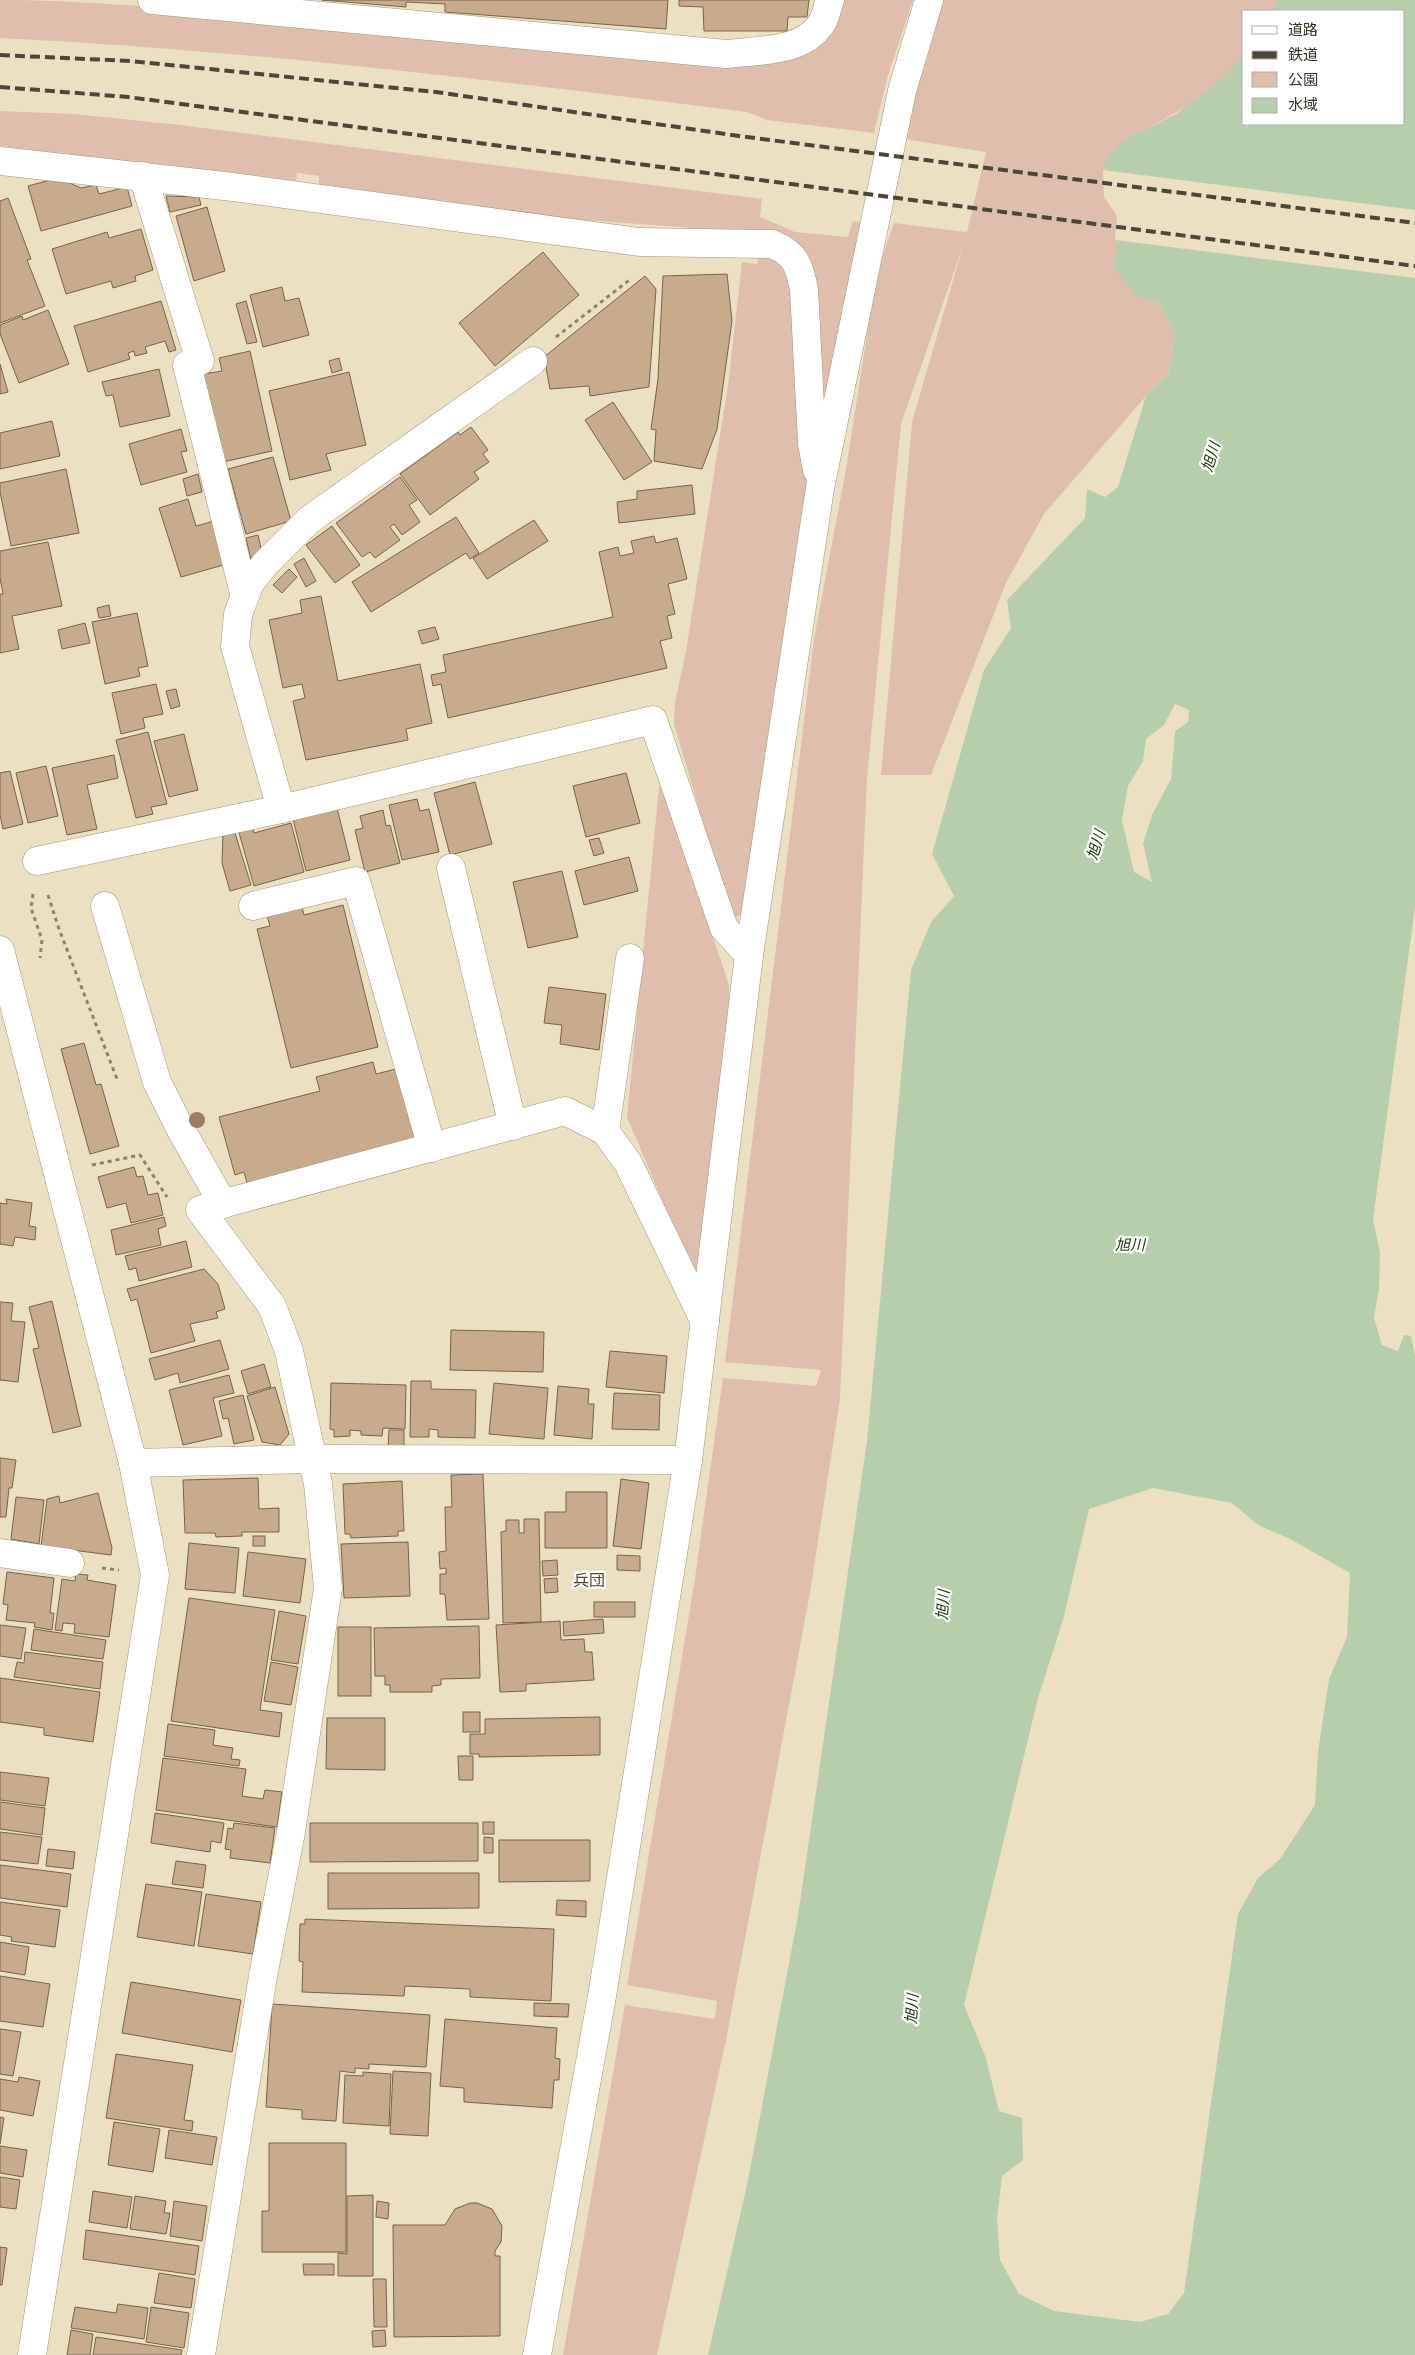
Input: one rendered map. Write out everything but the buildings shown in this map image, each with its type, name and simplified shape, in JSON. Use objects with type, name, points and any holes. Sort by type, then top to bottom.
[{"type":"street","points":[[152,0],[726,54],[787,47],[810,36],[824,19],[830,0]]},
{"type":"street","points":[[537,2355],[602,1996],[688,1460],[749,955],[820,488],[902,90],[929,0]]},
{"type":"street","points":[[0,161],[143,176],[629,241],[772,244],[784,249],[793,257],[799,268],[804,290],[812,443],[820,488]]},
{"type":"street","points":[[143,176],[200,361],[187,365],[245,597]]},
{"type":"street","points":[[281,809],[235,646],[238,614],[250,583],[265,564],[310,520],[533,361]]},
{"type":"street","points":[[38,861],[281,809],[653,720],[724,928],[749,955]]},
{"type":"street","points":[[451,868],[513,1126]]},
{"type":"street","points":[[253,906],[356,882],[432,1148]]},
{"type":"street","points":[[105,906],[158,1082],[180,1128],[212,1207],[272,1306],[289,1351],[318,1484],[328,1588],[290,1832],[263,1976],[201,2355]]},
{"type":"street","points":[[0,950],[133,1463],[154,1575],[32,2355]]},
{"type":"street","points":[[605,1131],[630,958]]},
{"type":"street","points":[[212,1207],[566,1111],[605,1131],[628,1163],[705,1322]]},
{"type":"street","points":[[133,1463],[312,1459],[688,1460]]},
{"type":"street","points":[[0,1553],[70,1564]]},
{"type":"path","points":[[533,361],[543,348],[673,243]]},
{"type":"green space","points":[[0,0],[56,1],[167,8],[390,31],[489,38],[793,54],[836,0],[913,0],[887,79],[874,133],[767,120],[747,112],[374,68],[187,50],[0,38]]},
{"type":"green space","points":[[943,0],[1277,0],[1271,10],[1242,10],[1242,55],[1222,80],[1192,103],[1127,138],[1120,216],[1136,297],[1159,303],[1175,334],[1168,375],[1146,396],[1044,514],[1006,583],[931,775],[881,775],[912,422],[963,246],[901,424],[867,778],[840,1399],[810,1593],[726,2040],[657,2355],[563,2355],[625,2005],[715,2019],[717,2001],[627,1985],[694,1585],[723,1378],[816,1386],[821,1370],[725,1362],[814,639],[846,469],[877,272],[894,223],[967,232],[986,152],[904,139],[914,92]]},
{"type":"green space","points":[[0,111],[74,114],[180,125],[762,199],[760,217],[795,232],[848,237],[853,221],[865,223],[818,441],[810,259],[794,239],[761,233],[558,218],[319,184],[319,176],[297,173],[296,182],[0,146]]},
{"type":"green space","points":[[760,251],[775,259],[784,267],[795,293],[807,499],[773,700],[744,912],[735,918],[729,911],[674,724],[675,702],[686,651],[728,385],[742,262],[757,264]]},
{"type":"green space","points":[[660,777],[729,985],[729,1024],[697,1282],[627,1117]]},
{"type":"water","name":"旭川","points":[[1277,0],[1415,0],[1415,907],[1373,1220],[1380,1252],[1379,1289],[1374,1318],[1382,1345],[1398,1351],[1404,1335],[1411,1336],[1415,1356],[1415,2355],[708,2355],[747,2185],[798,1916],[867,1441],[911,970],[931,922],[954,896],[932,854],[984,670],[1011,628],[1007,600],[1085,518],[1087,489],[1105,497],[1118,487],[1146,396],[1168,375],[1175,334],[1159,303],[1136,297],[1114,266],[1120,216],[1106,197],[1105,160],[1127,138],[1176,114],[1228,74],[1242,55],[1242,125],[1405,125],[1405,10],[1271,10]],"holes":[[[1175,704],[1189,710],[1188,722],[1175,731],[1171,779],[1152,815],[1143,844],[1152,882],[1134,872],[1122,820],[1128,786],[1143,761],[1146,739],[1164,725]],[[1153,1488],[1232,1503],[1258,1525],[1290,1539],[1350,1573],[1347,1637],[1329,1679],[1318,1752],[1315,1805],[1280,1859],[1258,1878],[1238,1914],[1184,2293],[1168,2314],[1140,2322],[1054,2311],[1019,2294],[1000,2260],[997,2219],[1002,2176],[1023,2160],[1022,2118],[999,2111],[986,2058],[964,2005],[1038,1698],[1063,1620],[1089,1509]]]},
{"type":"pier","points":[[1103,170],[1415,210],[1415,278],[1115,240],[1117,216],[1104,197]]},
{"type":"railway","points":[[0,55],[130,61],[436,92],[739,136],[1415,223]]},
{"type":"railway","points":[[0,87],[128,97],[1415,266]]},
{"type":"district","name":"兵団","points":[[589,1580]]}]
